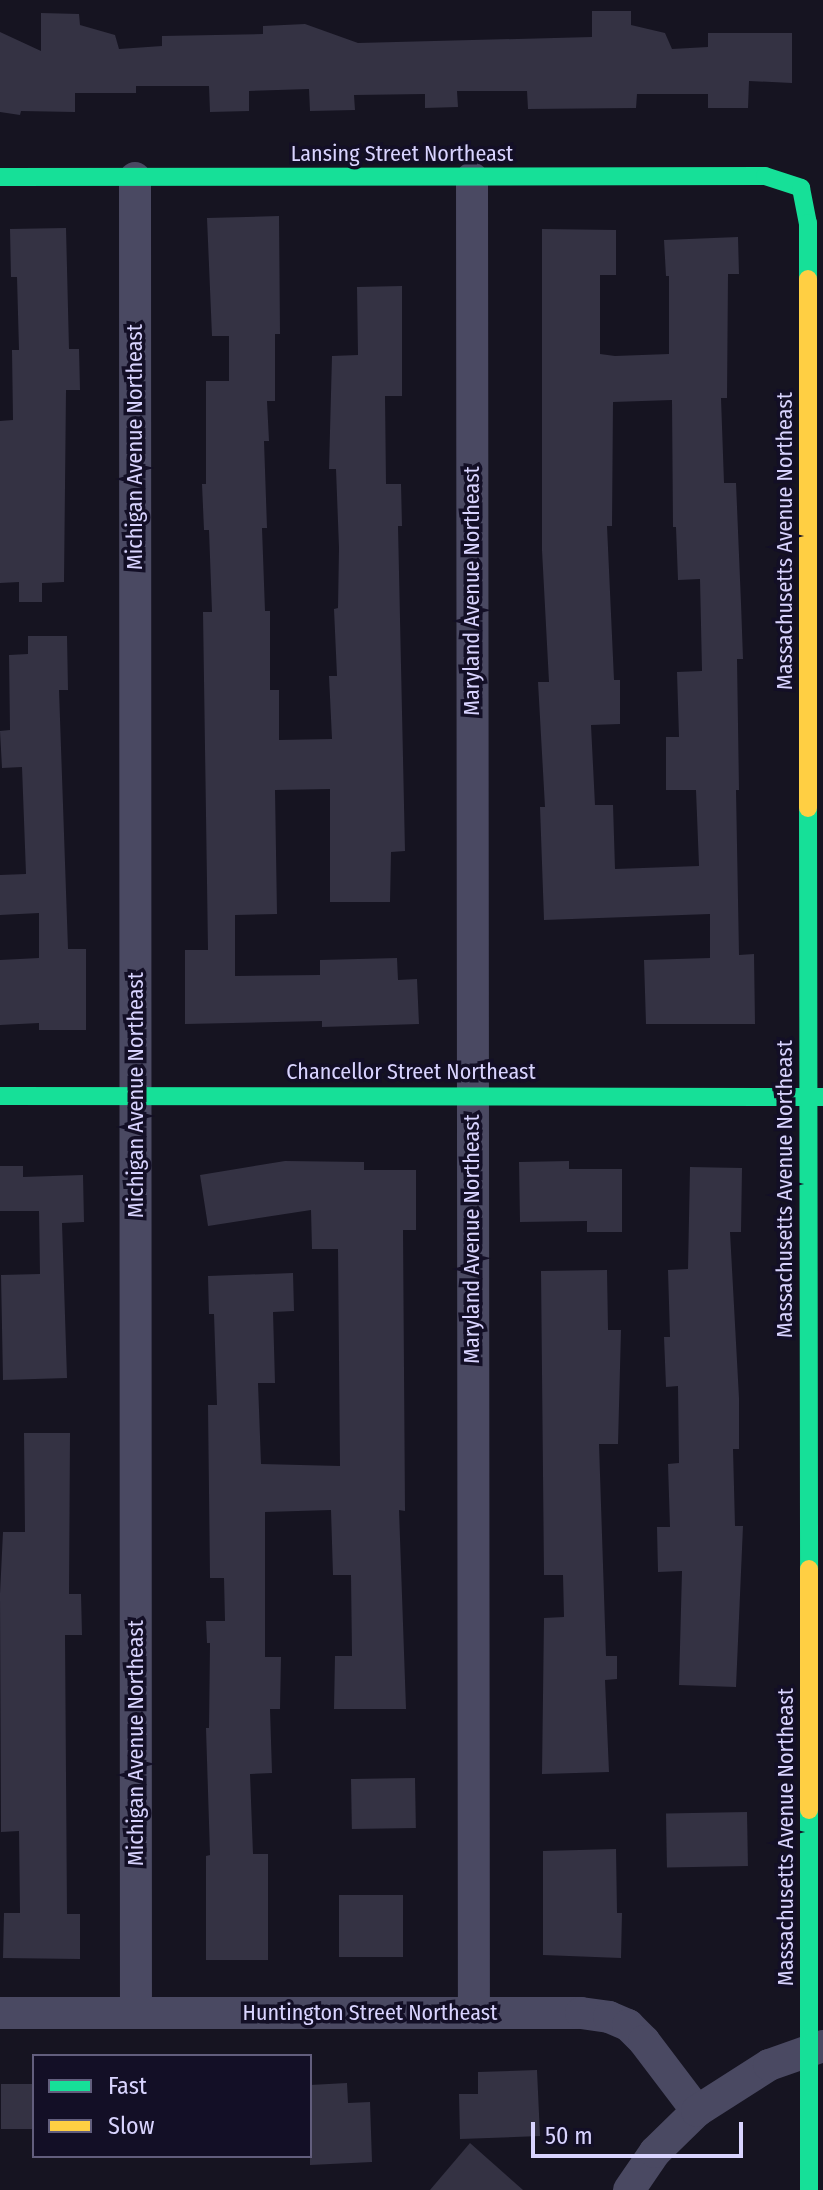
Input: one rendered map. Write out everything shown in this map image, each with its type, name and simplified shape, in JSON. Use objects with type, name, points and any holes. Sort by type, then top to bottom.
[{"type":"street","name":"Lansing Street Northeast","points":[[0,177],[765,176],[801,188]]},
{"type":"street","name":"Michigan Avenue Northeast","points":[[135,178],[136,2012]]},
{"type":"street","name":"Maryland Avenue Northeast","points":[[472,178],[474,2013]]},
{"type":"street","name":"Massachusetts Avenue Northeast","points":[[801,188],[808,223],[816,1097],[817,2047],[809,2190]]},
{"type":"street","name":"Chancellor Street Northeast","points":[[0,1096],[816,1097]]},
{"type":"street","name":"Huntington Street Northeast","points":[[0,2013],[474,2013],[609,2017],[628,2025],[644,2041],[697,2111]]},
{"type":"street","points":[[629,2190],[655,2152],[697,2111],[769,2065],[817,2047]]},
{"type":"building","points":[[592,11],[631,11],[631,25],[665,33],[672,49],[708,47],[708,33],[792,33],[792,83],[749,81],[748,108],[708,108],[708,94],[637,94],[636,108],[528,109],[527,91],[457,91],[458,107],[425,108],[425,94],[354,95],[355,110],[310,111],[309,89],[249,91],[249,111],[210,112],[209,86],[136,86],[136,93],[75,93],[75,112],[21,111],[20,115],[0,112],[0,32],[41,51],[41,13],[79,14],[80,25],[115,35],[119,49],[162,46],[162,36],[263,34],[263,26],[305,24],[358,43],[592,37]]},
{"type":"building","points":[[279,216],[280,334],[275,334],[275,401],[267,401],[269,441],[264,441],[267,528],[262,528],[265,611],[270,611],[270,690],[279,690],[279,740],[332,739],[329,676],[337,676],[334,609],[338,608],[339,548],[336,469],[329,469],[332,356],[358,355],[357,287],[402,286],[402,396],[385,396],[386,484],[401,484],[402,526],[398,526],[405,851],[391,852],[390,902],[330,902],[330,789],[275,790],[277,914],[235,915],[235,976],[320,975],[320,960],[397,958],[398,980],[417,979],[419,1024],[322,1027],[322,1021],[185,1024],[185,950],[208,950],[203,612],[212,612],[209,530],[204,530],[202,484],[206,484],[206,381],[229,381],[229,336],[212,336],[207,218]]},
{"type":"building","points":[[66,228],[69,349],[79,349],[80,390],[66,390],[64,582],[42,583],[42,602],[19,602],[19,582],[0,583],[0,421],[13,420],[12,350],[19,350],[17,277],[11,277],[10,229]]},
{"type":"building","points":[[542,229],[616,230],[616,275],[600,275],[600,354],[615,356],[669,354],[669,276],[666,276],[664,240],[738,237],[739,274],[728,274],[727,398],[721,398],[724,483],[736,483],[743,659],[737,659],[739,955],[754,954],[755,1024],[646,1024],[644,960],[710,958],[710,914],[544,920],[540,807],[545,807],[538,682],[549,682],[542,550]],"holes":[[[672,400],[673,527],[676,527],[678,580],[700,579],[702,671],[677,672],[679,737],[666,737],[666,790],[696,790],[699,866],[615,869],[613,805],[595,805],[591,725],[620,724],[620,680],[614,680],[607,526],[612,526],[613,402]]]},
{"type":"building","points":[[28,636],[67,636],[68,690],[59,690],[68,949],[86,949],[86,1030],[39,1030],[39,1023],[0,1025],[0,960],[39,958],[39,913],[0,915],[0,875],[26,874],[22,767],[2,768],[0,731],[10,730],[9,655],[28,654]]},
{"type":"building","points":[[285,1161],[364,1162],[364,1170],[416,1170],[416,1230],[403,1230],[405,1511],[399,1510],[406,1709],[334,1709],[335,1656],[352,1656],[351,1575],[333,1575],[331,1510],[265,1512],[265,1657],[281,1657],[280,1709],[270,1709],[272,1773],[250,1774],[253,1854],[268,1854],[268,1960],[206,1960],[206,1856],[210,1855],[206,1728],[209,1728],[210,1643],[207,1643],[206,1621],[225,1621],[224,1578],[210,1578],[208,1405],[217,1405],[214,1314],[209,1314],[208,1276],[293,1273],[294,1311],[273,1312],[275,1383],[258,1383],[261,1464],[340,1466],[338,1249],[312,1249],[311,1210],[208,1226],[200,1175]]},
{"type":"building","points":[[569,1161],[569,1169],[622,1169],[622,1232],[587,1232],[587,1221],[520,1222],[519,1162]]},
{"type":"building","points":[[0,1166],[23,1166],[23,1177],[83,1175],[84,1222],[62,1223],[67,1378],[3,1380],[1,1275],[40,1274],[39,1211],[0,1211]]},
{"type":"building","points":[[690,1167],[742,1168],[741,1232],[730,1232],[739,1398],[739,1449],[733,1449],[735,1526],[743,1526],[736,1687],[679,1685],[682,1571],[658,1572],[657,1527],[670,1527],[668,1464],[679,1463],[678,1386],[666,1387],[664,1337],[670,1337],[668,1270],[688,1269]]},
{"type":"building","points":[[607,1270],[608,1330],[621,1330],[618,1444],[599,1444],[606,1656],[617,1656],[617,1679],[605,1680],[609,1772],[542,1774],[544,1618],[564,1617],[563,1575],[544,1575],[541,1271]]},
{"type":"building","points":[[24,1433],[70,1433],[69,1594],[81,1594],[82,1635],[65,1635],[67,1914],[80,1914],[80,1959],[3,1958],[4,1913],[20,1913],[19,1831],[1,1832],[0,1594],[3,1532],[25,1532]]},
{"type":"building","points":[[415,1778],[416,1828],[352,1829],[351,1779]]},
{"type":"building","points":[[747,1812],[748,1866],[667,1867],[666,1813]]},
{"type":"building","points":[[616,1849],[617,1913],[622,1913],[621,1958],[543,1955],[543,1851]]},
{"type":"building","points":[[339,1895],[403,1895],[403,1957],[339,1957]]},
{"type":"building","points":[[537,2070],[540,2136],[460,2139],[459,2094],[478,2094],[478,2072]]},
{"type":"building","points":[[347,2083],[348,2103],[370,2102],[372,2162],[310,2165],[312,2085]]},
{"type":"building","points":[[1,2084],[32,2084],[32,2129],[1,2129]]},
{"type":"building","points":[[470,2143],[523,2190],[430,2190]]},
{"type":"traffic: fast","points":[[0,177],[765,176],[801,188],[808,223],[808,279]]},
{"type":"traffic: fast","points":[[808,808],[809,1569]]},
{"type":"traffic: fast","points":[[0,1096],[823,1097]]},
{"type":"traffic: fast","points":[[809,1810],[809,2190]]},
{"type":"traffic: slow","points":[[808,279],[808,808]]},
{"type":"traffic: slow","points":[[809,1569],[809,1810]]}]
